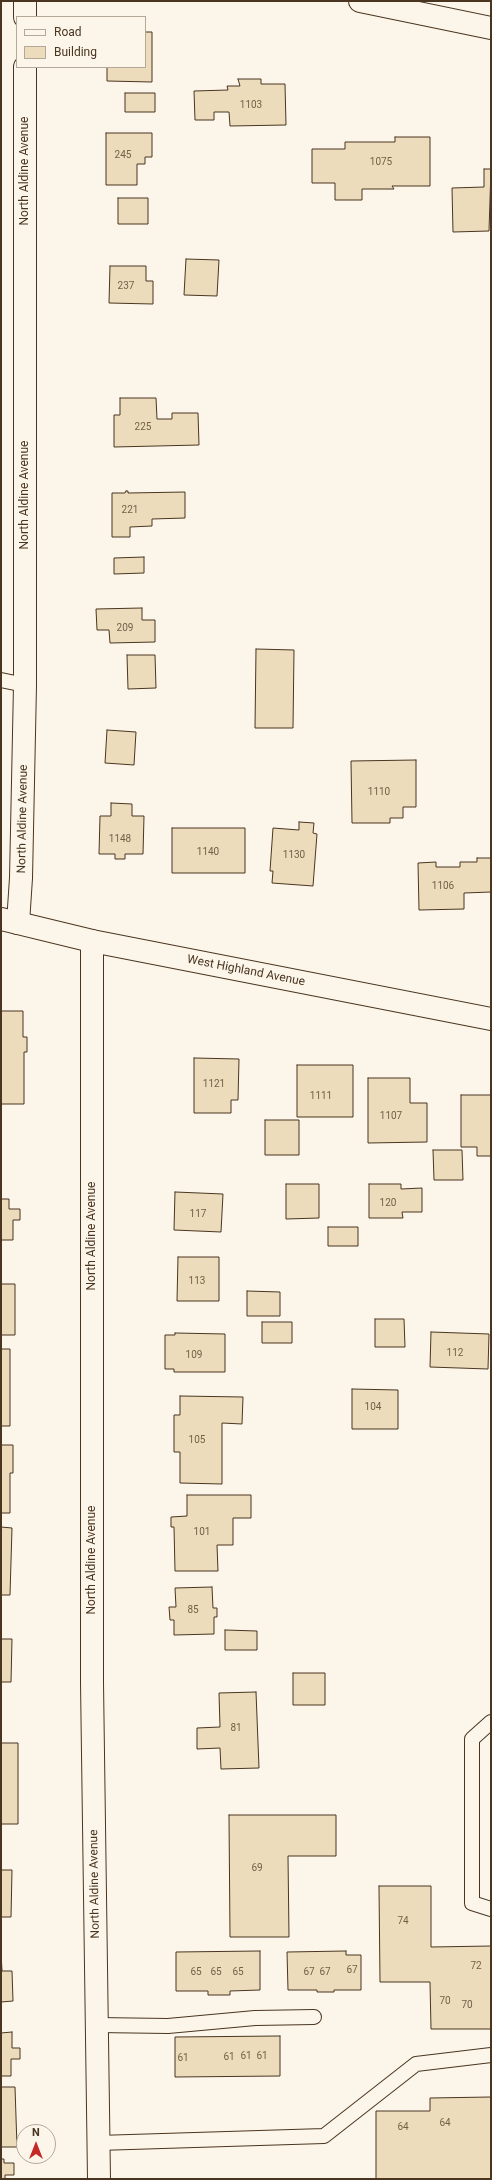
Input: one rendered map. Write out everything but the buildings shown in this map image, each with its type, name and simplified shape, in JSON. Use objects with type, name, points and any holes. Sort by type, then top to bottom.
[{"type":"street","points":[[25,1],[25,16]]},
{"type":"street","points":[[360,1],[398,5],[491,28]]},
{"type":"street","name":"North Aldine Avenue","points":[[10,921],[21,878],[25,685],[25,68]]},
{"type":"street","name":"West Highland Avenue","points":[[10,921],[92,941],[491,1020]]},
{"type":"street","name":"North Aldine Avenue","points":[[92,941],[92,1683],[99,2179]]},
{"type":"lane","points":[[1,680],[25,685]]},
{"type":"lane","points":[[491,1722],[472,1739],[472,1903],[491,1909]]},
{"type":"lane","points":[[97,2025],[168,2026],[255,2018],[314,2017]]},
{"type":"lane","points":[[98,2143],[324,2136],[416,2064],[491,2055]]}]
